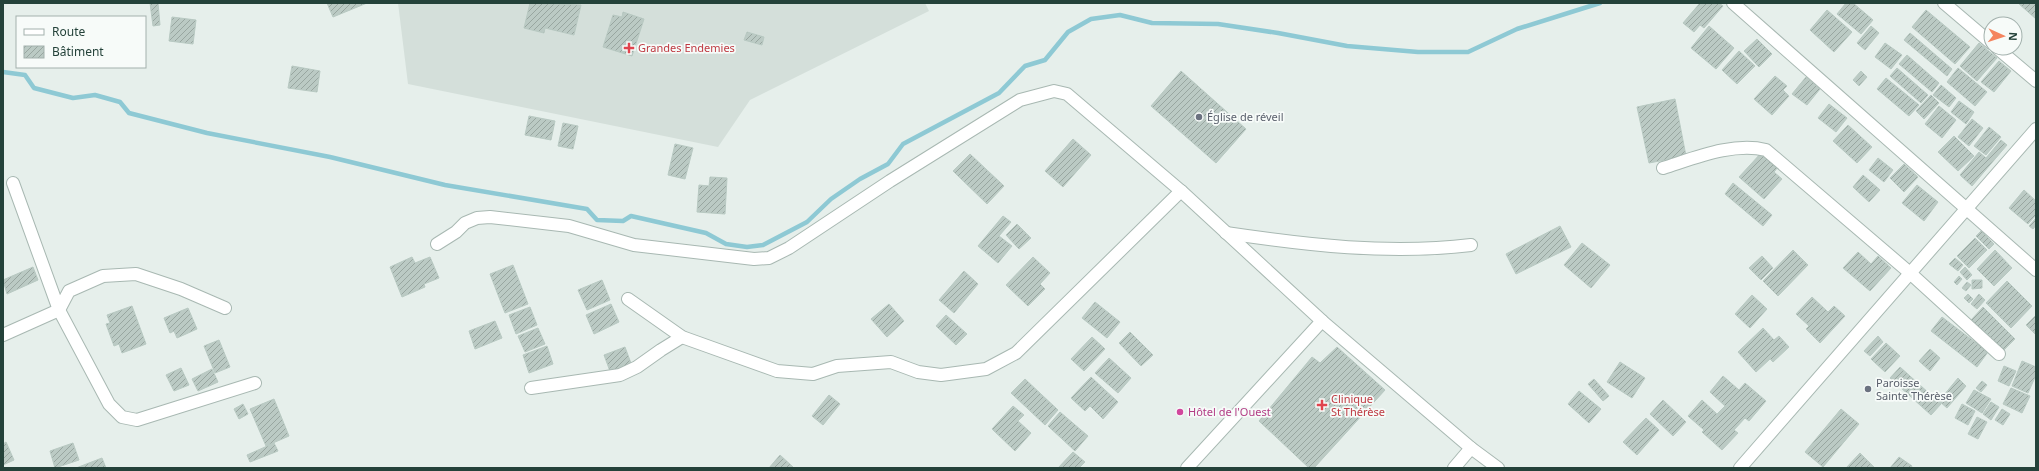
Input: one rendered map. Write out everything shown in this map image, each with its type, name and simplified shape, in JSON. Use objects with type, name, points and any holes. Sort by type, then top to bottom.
[{"type":"street","points":[[1733,3],[2036,270]]},
{"type":"street","points":[[1944,3],[1983,36]]},
{"type":"street","points":[[2006,56],[2036,81]]},
{"type":"street","points":[[437,244],[456,232],[465,223],[476,218],[490,217],[568,226],[634,245],[754,259],[768,258],[789,248],[890,181],[1013,104],[1054,90],[1067,94],[1181,191],[1322,321],[1471,448],[1498,468]]},
{"type":"street","points":[[1740,468],[2036,129]]},
{"type":"street","points":[[1663,168],[1706,154],[1752,147],[1766,150],[1910,273],[1999,354]]},
{"type":"street","points":[[13,183],[59,310],[109,404],[122,417],[137,420],[255,383]]},
{"type":"street","points":[[628,299],[682,337],[777,371],[812,374],[837,366],[873,362],[891,362],[918,372],[941,375],[986,369],[1016,354],[1181,191]]},
{"type":"street","points":[[1226,233],[1279,241],[1379,249],[1437,249],[1471,245]]},
{"type":"street","points":[[3,335],[59,310],[69,291],[102,276],[136,274],[181,289],[225,308]]},
{"type":"street","points":[[1187,468],[1322,321]]},
{"type":"street","points":[[531,388],[620,374],[637,367],[660,350],[682,337]]},
{"type":"street","points":[[1454,468],[1471,448]]},
{"type":"shaded area","name":"Grandes Endemies","points":[[398,3],[925,3],[929,11],[750,100],[718,147],[408,84]]},
{"type":"building","points":[[150,3],[158,3],[160,25],[153,26]]},
{"type":"building","points":[[327,3],[367,3],[333,17]]},
{"type":"building","points":[[530,3],[581,5],[574,35],[545,28],[544,33],[524,28]]},
{"type":"building","points":[[1700,3],[1719,3],[1723,6],[1704,28],[1700,25],[1694,32],[1683,23]]},
{"type":"building","points":[[1846,3],[1853,3],[1873,20],[1861,34],[1837,14]]},
{"type":"building","points":[[2018,3],[2036,3],[2036,19]]},
{"type":"building","points":[[1827,10],[1852,32],[1834,52],[1810,30]]},
{"type":"building","points":[[1926,10],[1970,47],[1955,64],[1912,27]]},
{"type":"building","points":[[623,12],[644,19],[632,56],[603,47],[613,15],[622,17]]},
{"type":"building","points":[[172,17],[196,20],[193,44],[169,41]]},
{"type":"building","points":[[1709,26],[1734,48],[1716,69],[1691,48]]},
{"type":"building","points":[[1871,26],[1879,33],[1865,50],[1857,43]]},
{"type":"building","points":[[747,32],[764,37],[762,45],[744,40]]},
{"type":"building","points":[[1910,33],[1952,69],[1947,76],[1904,40]]},
{"type":"building","points":[[1757,39],[1772,54],[1759,67],[1744,51]]},
{"type":"building","points":[[1885,43],[1902,55],[1891,69],[1875,57]]},
{"type":"building","points":[[1979,43],[1983,46],[1983,56],[1995,56],[1997,58],[1977,81],[1960,66]]},
{"type":"building","points":[[1739,51],[1755,66],[1737,84],[1722,70]]},
{"type":"building","points":[[1907,55],[1939,83],[1932,92],[1899,64]]},
{"type":"building","points":[[1999,61],[2011,71],[1994,92],[1981,82]]},
{"type":"building","points":[[292,66],[320,71],[317,92],[288,88]]},
{"type":"building","points":[[1897,68],[1928,95],[1921,103],[1890,76]]},
{"type":"building","points":[[1958,68],[1987,92],[1975,106],[1947,82]]},
{"type":"building","name":"Église de réveil","points":[[1181,71],[1246,129],[1216,163],[1151,106]]},
{"type":"building","points":[[1861,71],[1867,77],[1859,86],[1853,80]]},
{"type":"building","points":[[1775,76],[1787,86],[1783,90],[1789,96],[1772,115],[1754,99]]},
{"type":"building","points":[[1806,77],[1820,89],[1807,105],[1792,94]]},
{"type":"building","points":[[1886,78],[1919,105],[1909,116],[1877,89]]},
{"type":"building","points":[[1941,85],[1956,98],[1949,107],[1933,95]]},
{"type":"building","points":[[1931,95],[1939,103],[1924,119],[1916,111]]},
{"type":"building","points":[[1675,99],[1686,156],[1649,163],[1637,107]]},
{"type":"building","points":[[1959,101],[1974,112],[1966,124],[1951,112]]},
{"type":"building","points":[[1829,104],[1847,118],[1836,132],[1818,118]]},
{"type":"building","points":[[1939,106],[1956,120],[1942,138],[1925,124]]},
{"type":"building","points":[[529,116],[555,121],[551,140],[525,135]]},
{"type":"building","points":[[1972,119],[1983,128],[1969,146],[1958,137]]},
{"type":"building","points":[[563,123],[578,126],[573,149],[558,146]]},
{"type":"building","points":[[1848,125],[1872,147],[1857,163],[1833,141]]},
{"type":"building","points":[[1989,127],[2001,137],[1986,155],[1974,146]]},
{"type":"building","points":[[1954,136],[1974,156],[1958,171],[1938,152]]},
{"type":"building","points":[[1073,139],[1091,155],[1063,187],[1045,171]]},
{"type":"building","points":[[2001,140],[2007,145],[1972,186],[1960,175],[1979,152],[1986,158]]},
{"type":"building","points":[[675,144],[693,148],[685,179],[668,175]]},
{"type":"building","points":[[1762,152],[1778,167],[1774,172],[1782,179],[1764,199],[1739,177]]},
{"type":"building","points":[[970,154],[1004,186],[987,204],[953,171]]},
{"type":"building","points":[[1878,158],[1893,170],[1884,182],[1869,170]]},
{"type":"building","points":[[1904,164],[1918,177],[1904,192],[1890,178]]},
{"type":"building","points":[[1863,175],[1880,190],[1869,202],[1853,187]]},
{"type":"building","points":[[710,177],[727,178],[725,214],[697,212],[699,185],[709,186]]},
{"type":"building","points":[[1733,183],[1772,215],[1763,226],[1725,194]]},
{"type":"building","points":[[1917,185],[1938,202],[1924,221],[1902,203]]},
{"type":"building","points":[[2024,190],[2036,201],[2036,215],[2028,224],[2009,208]]},
{"type":"building","points":[[1003,216],[1011,222],[999,236],[1012,246],[998,263],[978,246]]},
{"type":"building","points":[[2036,218],[2036,225],[2033,229],[2029,226]]},
{"type":"building","points":[[1017,224],[1031,238],[1019,249],[1006,235]]},
{"type":"building","points":[[1560,226],[1571,247],[1516,274],[1506,254]]},
{"type":"building","points":[[1981,231],[1994,244],[1989,249],[1976,236]]},
{"type":"building","points":[[1975,238],[1987,250],[1969,268],[1957,256]]},
{"type":"building","points":[[1582,243],[1610,265],[1591,288],[1564,265]]},
{"type":"building","points":[[1793,250],[1808,265],[1778,296],[1763,281]]},
{"type":"building","points":[[1995,250],[2012,268],[1994,286],[1977,269]]},
{"type":"building","points":[[1858,252],[1871,264],[1878,256],[1891,268],[1870,291],[1843,268]]},
{"type":"building","points":[[1762,256],[1773,268],[1761,280],[1749,268]]},
{"type":"building","points":[[412,257],[415,263],[430,257],[439,278],[424,284],[425,287],[402,297],[390,267]]},
{"type":"building","points":[[1033,257],[1050,273],[1040,284],[1045,289],[1028,306],[1006,285]]},
{"type":"building","points":[[1955,258],[1963,265],[1958,271],[1949,264]]},
{"type":"building","points":[[513,265],[528,304],[505,313],[490,274]]},
{"type":"building","points":[[33,267],[38,280],[7,294],[3,280]]},
{"type":"building","points":[[1965,267],[1972,275],[1967,280],[1960,272]]},
{"type":"building","points":[[964,271],[978,284],[954,313],[939,300]]},
{"type":"building","points":[[1959,276],[1962,279],[1957,285],[1954,282]]},
{"type":"building","points":[[602,280],[610,300],[587,310],[578,290]]},
{"type":"building","points":[[1972,280],[1982,280],[1982,288],[1972,289]]},
{"type":"building","points":[[2007,281],[2032,306],[2011,328],[1986,303]]},
{"type":"building","points":[[1967,282],[1971,285],[1966,291],[1962,288]]},
{"type":"building","points":[[1968,294],[1973,299],[1969,303],[1964,298]]},
{"type":"building","points":[[1979,294],[1985,300],[1977,309],[1971,304]]},
{"type":"building","points":[[1752,295],[1767,309],[1750,328],[1735,314]]},
{"type":"building","points":[[1812,297],[1828,312],[1834,306],[1845,316],[1820,343],[1806,329],[1809,326],[1796,314]]},
{"type":"building","points":[[1095,302],[1120,322],[1107,338],[1082,318]]},
{"type":"building","points":[[611,304],[619,322],[594,334],[586,315]]},
{"type":"building","points":[[889,304],[904,321],[887,337],[871,319]]},
{"type":"building","points":[[132,306],[146,344],[122,353],[119,344],[114,346],[106,324],[110,323],[107,315]]},
{"type":"building","points":[[530,307],[537,325],[516,334],[509,315]]},
{"type":"building","points":[[1983,307],[2015,339],[2002,352],[1971,320]]},
{"type":"building","points":[[188,308],[197,329],[177,338],[174,331],[170,333],[164,318]]},
{"type":"building","points":[[946,315],[967,334],[956,345],[936,326]]},
{"type":"building","points":[[2036,315],[2036,335],[2026,325]]},
{"type":"building","points":[[1942,317],[1988,352],[1977,367],[1931,331]]},
{"type":"building","points":[[495,321],[502,338],[475,349],[469,331]]},
{"type":"building","points":[[538,328],[545,344],[525,352],[518,336]]},
{"type":"building","points":[[1763,328],[1774,340],[1779,336],[1789,347],[1773,362],[1770,359],[1756,372],[1738,352]]},
{"type":"building","points":[[1130,332],[1153,355],[1141,366],[1119,343]]},
{"type":"building","points":[[1878,336],[1883,342],[1870,356],[1864,351]]},
{"type":"building","points":[[1092,337],[1105,349],[1084,371],[1071,359]]},
{"type":"building","points":[[219,340],[230,367],[215,373],[204,346]]},
{"type":"building","points":[[1886,343],[1900,356],[1885,372],[1871,359]]},
{"type":"building","points":[[547,346],[553,364],[529,373],[523,355]]},
{"type":"building","points":[[625,347],[632,366],[611,374],[604,355]]},
{"type":"building","name":"Clinique St Thérèse","points":[[1337,347],[1385,390],[1314,468],[1309,468],[1259,421],[1312,357],[1320,363]]},
{"type":"building","points":[[1930,349],[1940,358],[1930,371],[1919,361]]},
{"type":"building","points":[[1109,358],[1131,378],[1118,393],[1095,373]]},
{"type":"building","points":[[2022,361],[2036,367],[2036,375],[2028,393],[2012,386]]},
{"type":"building","points":[[1620,362],[1645,378],[1632,398],[1607,382]]},
{"type":"building","points":[[2004,366],[2016,371],[2009,386],[1998,381]]},
{"type":"building","points":[[1900,367],[1941,404],[1931,415],[1890,378]]},
{"type":"building","points":[[181,368],[189,385],[174,391],[166,375]]},
{"type":"building","points":[[212,369],[218,382],[198,391],[192,379]]},
{"type":"building","points":[[1723,376],[1739,390],[1745,383],[1766,401],[1749,421],[1745,418],[1734,430],[1738,433],[1722,450],[1702,432],[1704,430],[1688,416],[1702,400],[1717,414],[1725,406],[1710,392]]},
{"type":"building","points":[[1091,377],[1118,402],[1103,419],[1090,406],[1085,411],[1071,398]]},
{"type":"building","points":[[1958,378],[1966,386],[1947,408],[1939,401]]},
{"type":"building","points":[[1025,379],[1058,410],[1045,425],[1011,393]]},
{"type":"building","points":[[1594,379],[1609,396],[1603,401],[1588,384]]},
{"type":"building","points":[[1982,381],[1987,385],[1981,392],[1976,388]]},
{"type":"building","points":[[2011,388],[2030,396],[2022,413],[2003,404]]},
{"type":"building","points":[[1974,390],[1991,399],[1982,413],[1966,403]]},
{"type":"building","points":[[1579,391],[1601,409],[1589,423],[1568,404]]},
{"type":"building","points":[[829,395],[840,404],[823,425],[812,416]]},
{"type":"building","points":[[274,399],[289,436],[266,446],[250,409]]},
{"type":"building","points":[[1663,400],[1686,422],[1673,436],[1650,414]]},
{"type":"building","points":[[1991,402],[1999,407],[1991,420],[1983,414]]},
{"type":"building","points":[[243,404],[248,414],[239,419],[234,409]]},
{"type":"building","points":[[1962,404],[1975,411],[1968,425],[1955,418]]},
{"type":"building","points":[[1013,406],[1024,415],[1018,421],[1031,433],[1015,451],[992,429]]},
{"type":"building","points":[[1841,409],[1859,424],[1823,467],[1805,452]]},
{"type":"building","points":[[2002,409],[2010,414],[2003,425],[1995,420]]},
{"type":"building","points":[[1060,412],[1088,436],[1075,451],[1048,426]]},
{"type":"building","points":[[1977,417],[1987,422],[1978,439],[1968,434]]},
{"type":"building","points":[[1646,418],[1659,430],[1637,455],[1623,442]]},
{"type":"building","points":[[6,442],[14,460],[3,465],[3,444]]},
{"type":"building","points":[[73,443],[79,460],[55,468],[50,451]]},
{"type":"building","points":[[274,443],[278,451],[250,462],[247,455]]},
{"type":"building","points":[[1073,452],[1085,462],[1079,468],[1058,468]]},
{"type":"building","points":[[1860,453],[1875,468],[1846,468]]},
{"type":"building","points":[[780,455],[793,467],[792,468],[769,468]]},
{"type":"building","points":[[1899,457],[1912,466],[1911,468],[1890,468]]},
{"type":"building","points":[[102,458],[106,468],[76,468]]},
{"type":"waterway","points":[[3,72],[25,75],[34,88],[73,98],[95,95],[120,102],[129,113],[207,133],[330,157],[445,185],[587,209],[597,220],[623,221],[631,216],[706,233],[726,244],[747,247],[763,245],[807,222],[831,199],[860,179],[888,164],[903,144],[999,93],[1025,66],[1045,60],[1068,32],[1091,19],[1120,15],[1152,23],[1218,24],[1278,33],[1347,46],[1418,52],[1468,52],[1517,29],[1600,3]]},
{"type":"place","name":"Grandes Endemies","points":[[629,48]]},
{"type":"place","name":"Église de réveil","points":[[1199,117]]},
{"type":"place","name":"Paroisse Sainte Thérèse","points":[[1868,389]]},
{"type":"place","name":"Clinique St Thérèse","points":[[1322,405]]},
{"type":"place","name":"Hôtel de l'Ouest","points":[[1180,412]]}]
